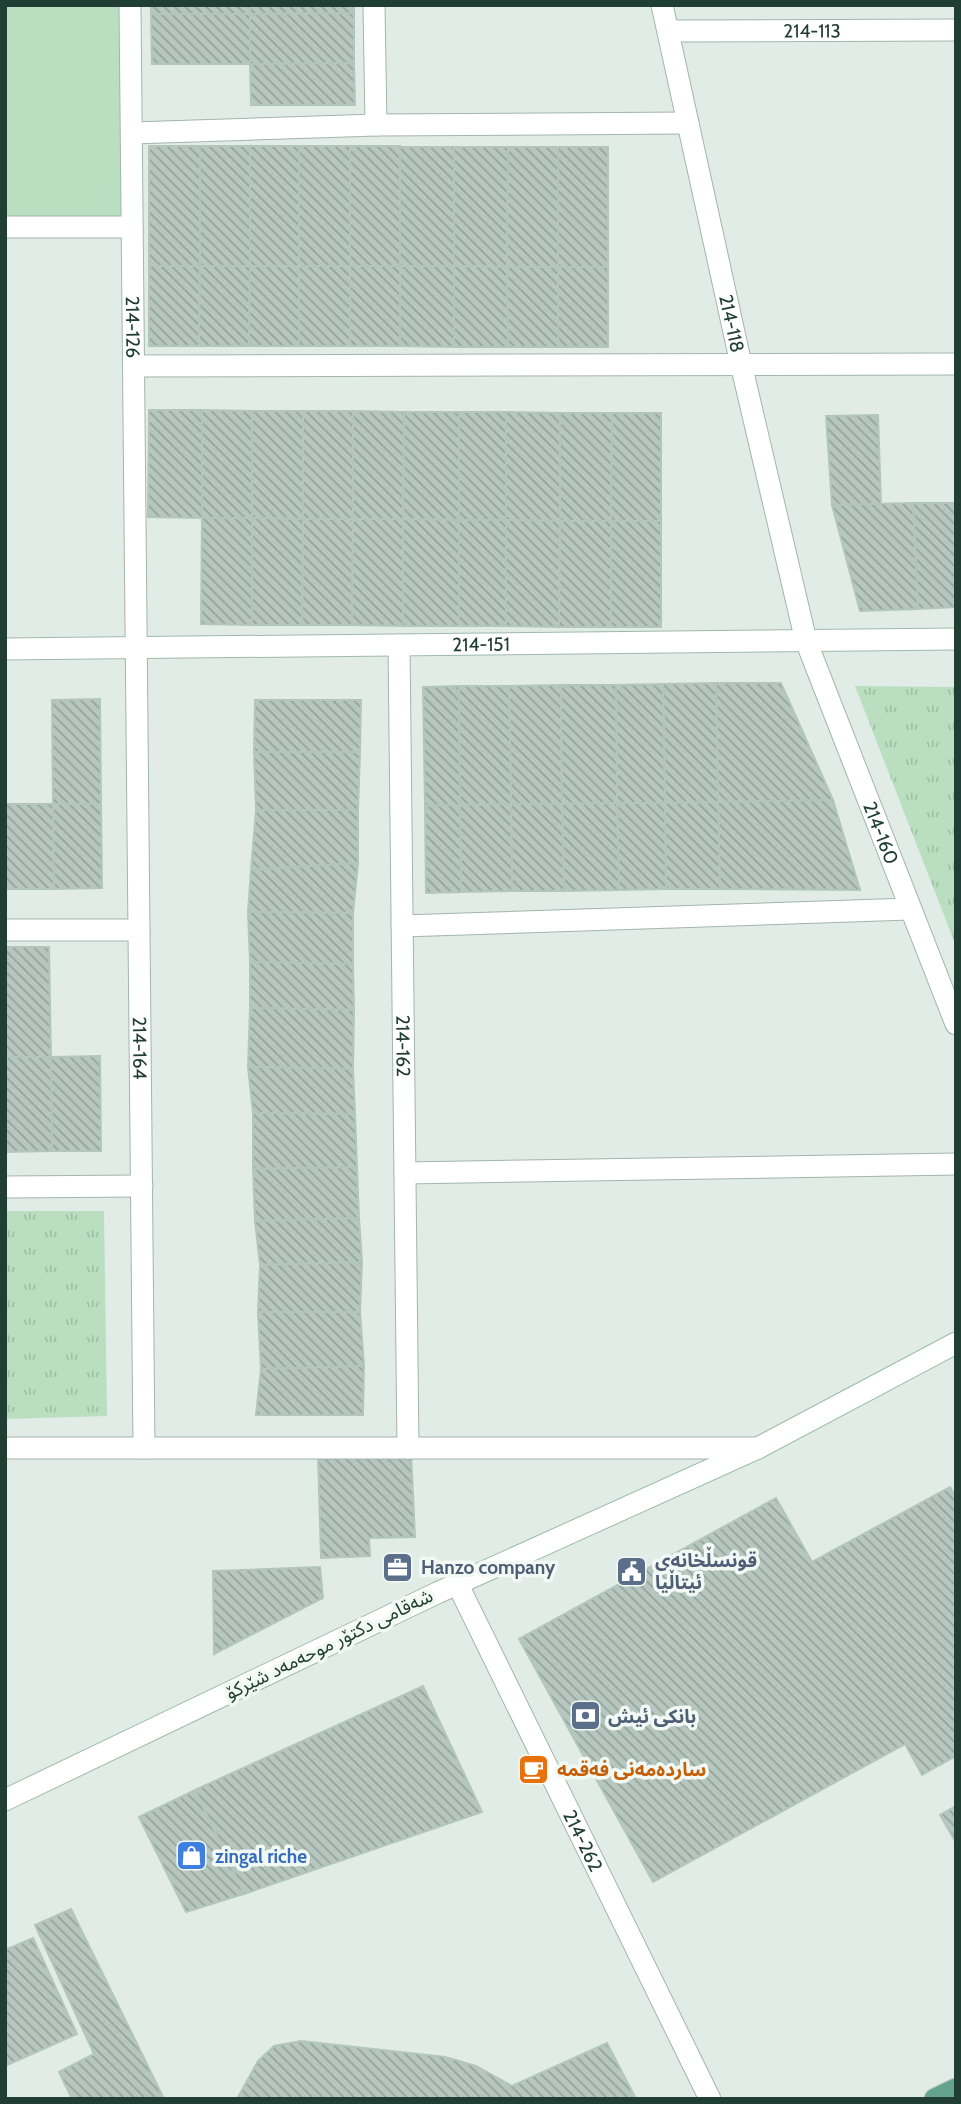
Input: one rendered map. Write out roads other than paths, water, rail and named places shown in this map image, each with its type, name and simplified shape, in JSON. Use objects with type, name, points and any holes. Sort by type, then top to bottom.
[{"type":"main road","points":[[935,2099],[956,2089]]},
{"type":"street","name":"214-126","points":[[130,5],[137,648]]},
{"type":"street","points":[[374,5],[376,125]]},
{"type":"street","name":"214-118","points":[[662,5],[741,364],[806,640]]},
{"type":"street","name":"214-113","points":[[668,31],[956,30]]},
{"type":"street","points":[[132,133],[376,125],[688,123]]},
{"type":"street","points":[[5,227],[132,226]]},
{"type":"street","points":[[134,366],[956,364]]},
{"type":"street","name":"214-151","points":[[5,649],[956,639]]},
{"type":"street","name":"214-160","points":[[806,640],[956,1024]]},
{"type":"street","name":"214-162","points":[[399,645],[408,1448]]},
{"type":"street","name":"214-164","points":[[137,648],[144,1448]]},
{"type":"street","points":[[402,926],[910,909]]},
{"type":"street","points":[[5,930],[139,930]]},
{"type":"street","points":[[405,1173],[956,1164]]},
{"type":"street","points":[[5,1187],[142,1186]]},
{"type":"street","name":"شەقامی دکتۆر موحەمەد شێرکۆ","points":[[5,1800],[457,1583],[758,1448],[956,1343]]},
{"type":"street","points":[[5,1448],[758,1448]]},
{"type":"street","name":"214-262","points":[[457,1583],[710,2099]]},
{"type":"place","name":"Hanzo company","points":[[398,1567]]},
{"type":"place","name":"قونسڵخانەی ئیتاڵیا","points":[[632,1571]]},
{"type":"place","name":"بانکی ئیش","points":[[585,1716]]},
{"type":"place","name":"ساردەمەنی فەقمە","points":[[534,1769]]},
{"type":"place","name":"zingal riche","points":[[192,1856]]}]
